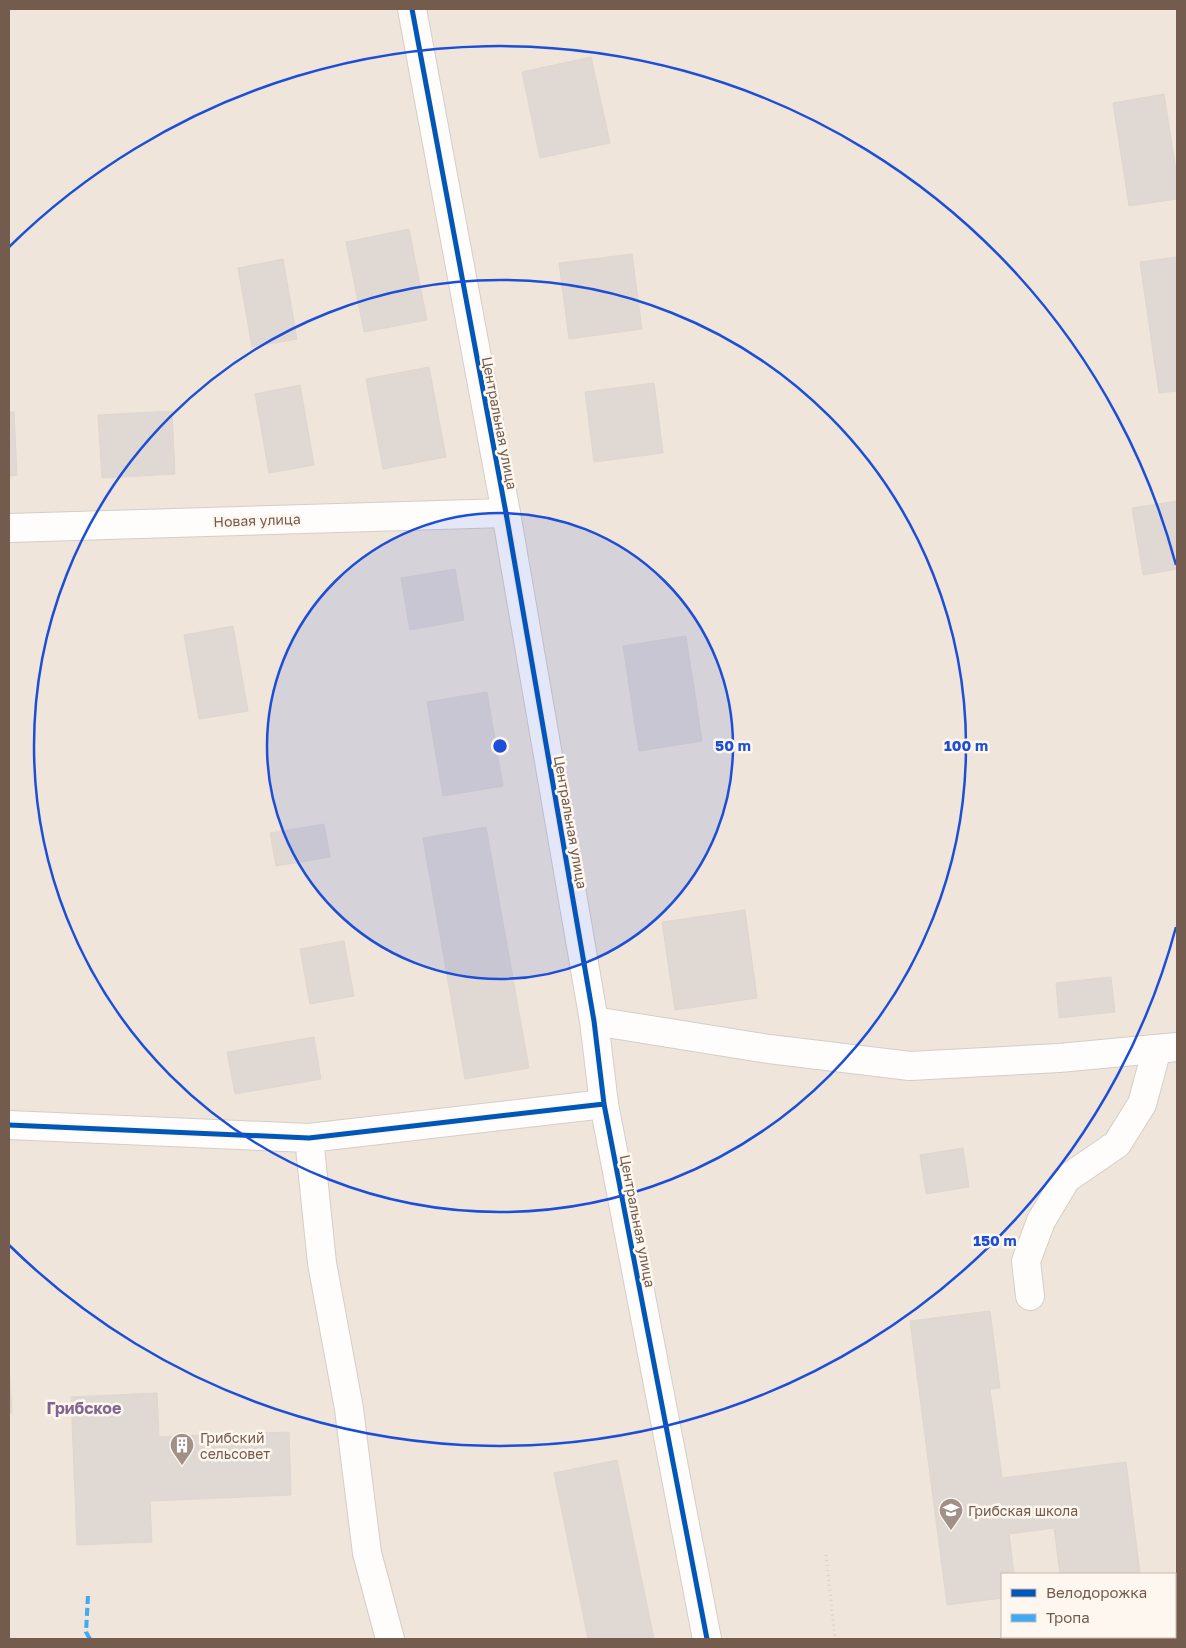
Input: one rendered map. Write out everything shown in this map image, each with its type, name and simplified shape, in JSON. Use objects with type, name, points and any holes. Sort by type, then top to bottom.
[{"type":"street","name":"Центральная улица","points":[[412,9],[506,513],[594,1021],[604,1104],[707,1639]]},
{"type":"street","name":"Новая улица","points":[[9,528],[506,513]]},
{"type":"street","points":[[594,1021],[769,1049],[910,1066],[1059,1058],[1167,1048],[1142,1104],[1116,1144],[1066,1179],[1041,1221],[1026,1262],[1030,1296]]},
{"type":"street","points":[[9,1125],[310,1138],[604,1104]]},
{"type":"street","points":[[310,1138],[322,1262],[349,1409],[367,1553],[390,1639]]},
{"type":"path","points":[[826,1556],[835,1639]]},
{"type":"shaded area","points":[[9,9],[1177,9],[1177,1639],[9,1639]]},
{"type":"building","points":[[591,57],[610,143],[540,158],[522,72]]},
{"type":"building","points":[[1164,94],[1177,177],[1177,199],[1129,206],[1113,103]]},
{"type":"building","points":[[409,229],[427,320],[364,332],[346,242]]},
{"type":"building","points":[[632,254],[642,329],[569,339],[559,263]]},
{"type":"building","points":[[1177,257],[1177,391],[1159,393],[1140,262]]},
{"type":"building","points":[[283,259],[297,339],[252,347],[238,268]]},
{"type":"building","points":[[429,367],[446,457],[383,469],[366,379]]},
{"type":"building","points":[[654,383],[663,453],[594,462],[585,392]]},
{"type":"building","points":[[300,385],[314,465],[269,473],[255,394]]},
{"type":"building","points":[[172,411],[175,474],[102,478],[98,415]]},
{"type":"building","points":[[9,412],[14,412],[17,475],[9,476]]},
{"type":"building","points":[[1177,501],[1177,569],[1143,575],[1132,508]]},
{"type":"building","points":[[455,569],[464,620],[410,630],[401,578]]},
{"type":"building","points":[[233,626],[248,711],[199,719],[184,635]]},
{"type":"building","points":[[686,636],[702,741],[639,751],[623,646]]},
{"type":"building","points":[[487,692],[503,786],[443,796],[427,702]]},
{"type":"building","points":[[324,824],[330,857],[276,866],[270,833]]},
{"type":"building","points":[[486,827],[529,1068],[465,1079],[423,838]]},
{"type":"building","points":[[745,910],[757,998],[675,1010],[662,922]]},
{"type":"building","points":[[344,941],[354,996],[310,1004],[300,949]]},
{"type":"building","points":[[1111,977],[1115,1012],[1059,1018],[1056,983]]},
{"type":"building","points":[[314,1037],[321,1079],[235,1094],[227,1052]]},
{"type":"building","points":[[963,1148],[969,1187],[926,1194],[920,1155]]},
{"type":"building","points":[[990,1311],[1000,1388],[990,1389],[1002,1478],[1126,1462],[1140,1573],[1060,1573],[1054,1528],[1009,1534],[1014,1573],[1001,1573],[1001,1598],[947,1605],[910,1321]]},
{"type":"building","points":[[9,1369],[12,1413],[9,1413]]},
{"type":"building","name":"Грибский сельсовет","points":[[157,1393],[159,1437],[289,1432],[291,1495],[150,1501],[152,1542],[77,1545],[71,1397]]},
{"type":"building","points":[[617,1460],[654,1639],[588,1639],[554,1473]]},
{"type":"marked path","points":[[88,1596],[86,1632],[90,1639]]},
{"type":"cycle path","points":[[412,9],[506,513],[594,1021],[604,1104],[707,1639]]},
{"type":"cycle path","points":[[9,1125],[309,1138],[604,1104]]},
{"type":"place","name":"Грибский сельсовет","points":[[182,1466]]},
{"type":"place","name":"Грибская школа","points":[[951,1531]]},
{"type":"district","name":"Грибское","points":[[84,1408]]}]
